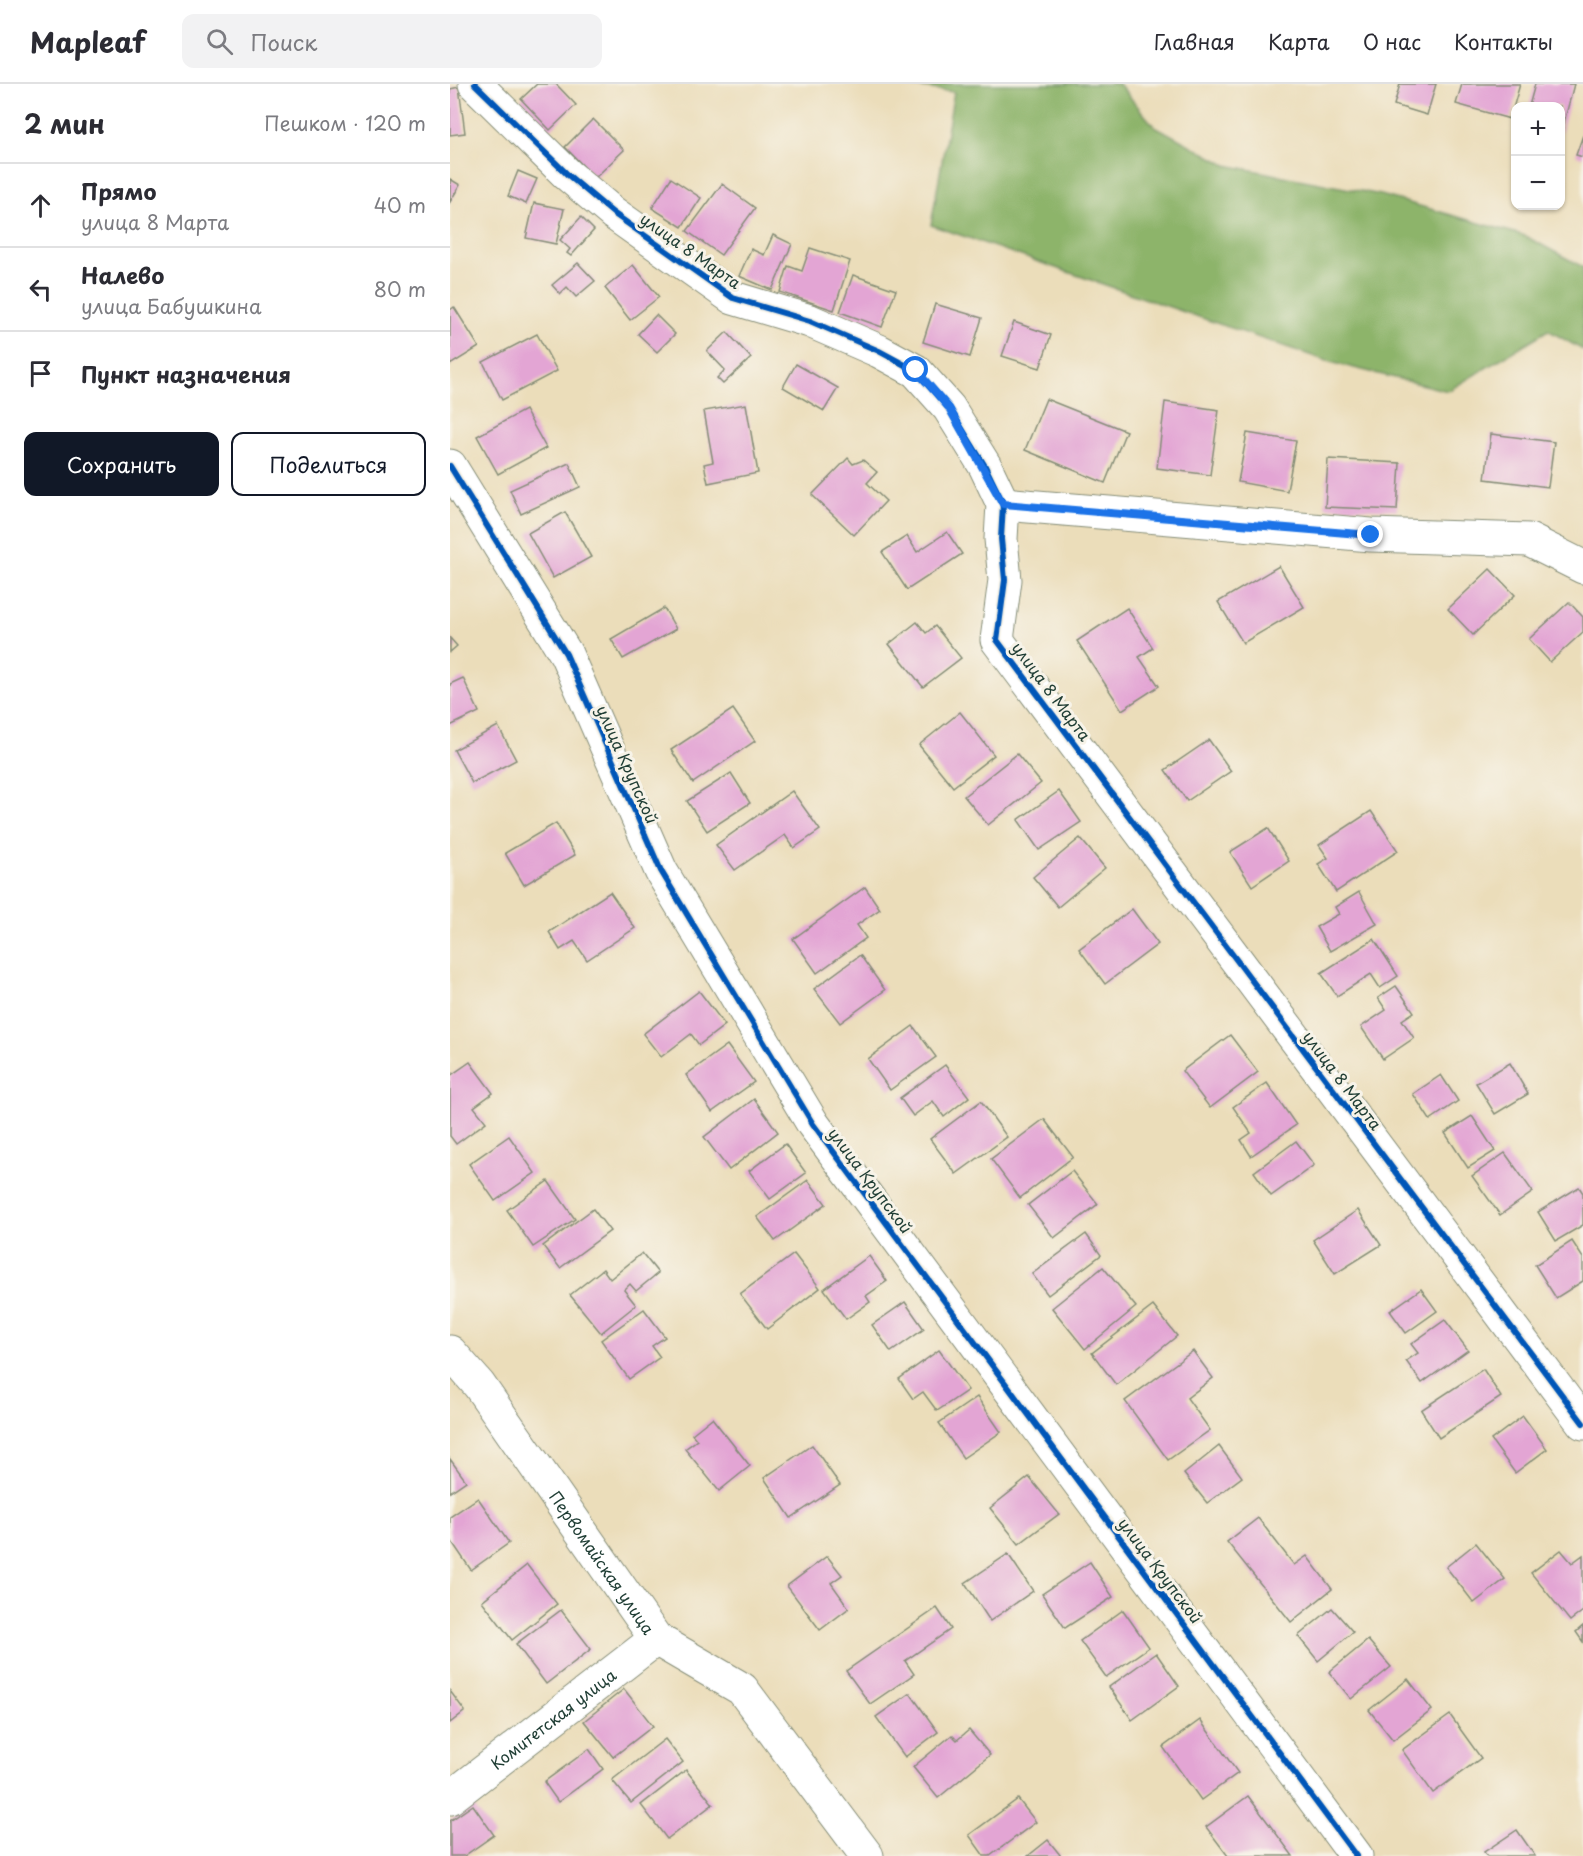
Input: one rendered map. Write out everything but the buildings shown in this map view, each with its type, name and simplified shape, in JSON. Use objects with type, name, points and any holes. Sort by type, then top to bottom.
[{"type":"street","name":"улица 8 Марта","points":[[475,84],[568,175],[613,213],[733,298],[810,321],[879,351],[916,370],[949,408],[1003,504],[1000,539],[1005,580],[997,640],[1583,1423]]},
{"type":"street","name":"улица Крупской","points":[[450,466],[566,654],[661,871],[813,1124],[1356,1856]]},
{"type":"street","points":[[1003,504],[1371,535],[1529,540],[1583,567]]},
{"type":"street","name":"Первомайская улица","points":[[450,1353],[479,1385],[656,1639],[742,1689],[867,1856]]},
{"type":"street","name":"Комитетская улица","points":[[450,1797],[656,1639]]},
{"type":"green space","points":[[894,84],[1119,84],[1153,125],[1226,165],[1381,195],[1525,236],[1583,267],[1583,350],[1548,330],[1448,391],[1330,362],[931,225],[954,92]]},
{"type":"cycle path","points":[[475,84],[568,175],[613,213],[733,298],[810,321],[879,351],[916,371],[949,408],[985,466],[1003,504],[1001,539],[1005,580],[997,640],[1583,1423]]},
{"type":"cycle path","points":[[450,466],[566,654],[661,871],[813,1124],[1356,1856]]},
{"type":"route","points":[[916,370],[949,408],[984,466],[1003,504],[1371,535]]}]
